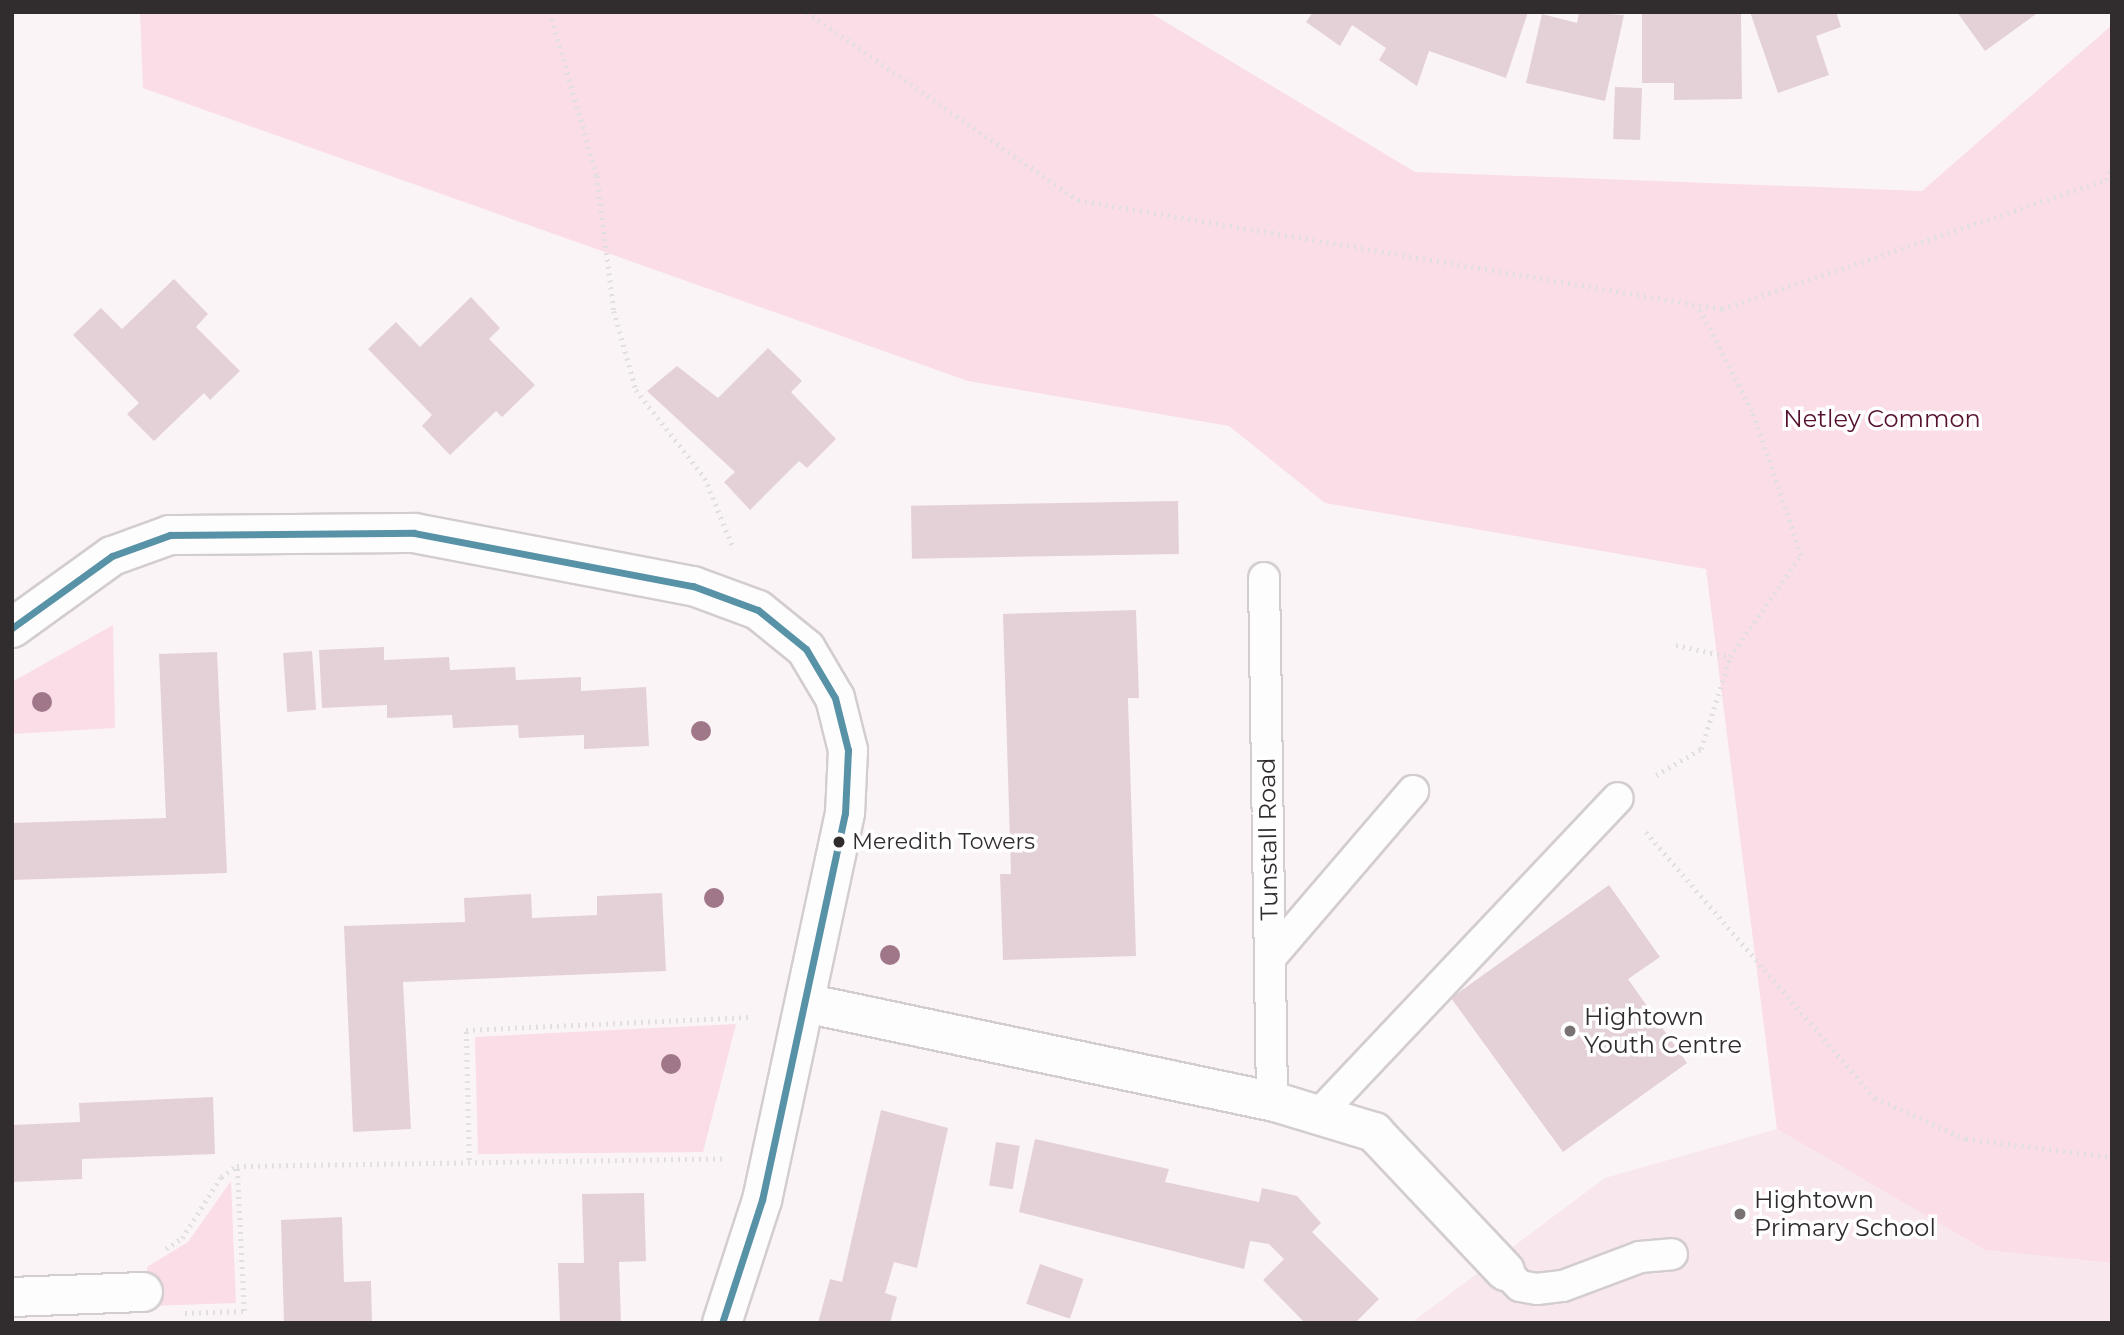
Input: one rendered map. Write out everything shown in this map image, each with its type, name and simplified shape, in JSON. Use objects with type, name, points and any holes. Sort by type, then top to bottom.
[{"type":"street","points":[[12,628],[123,551],[170,535],[286,530],[414,533],[693,586],[758,610],[806,649],[835,698],[848,750],[845,813],[772,1158],[722,1323]]},
{"type":"street","points":[[804,1009],[1272,1101],[1374,1132],[1505,1271]]},
{"type":"street","points":[[12,1297],[143,1292]]},
{"type":"lane","name":"Tunstall Road","points":[[1264,578],[1272,1101]]},
{"type":"lane","points":[[1270,958],[1413,791]]},
{"type":"lane","points":[[1318,1115],[1618,798]]},
{"type":"lane","points":[[1505,1271],[1520,1286],[1550,1287],[1629,1260],[1672,1254]]},
{"type":"path","points":[[551,12],[597,176],[614,311],[636,390],[705,478],[758,610]]},
{"type":"path","points":[[807,12],[1078,200],[1722,309],[2106,180],[2112,169]]},
{"type":"path","points":[[1698,305],[1752,411],[1801,555],[1730,657],[1701,749],[1618,798],[1875,1098],[1966,1139],[2112,1157]]},
{"type":"path","points":[[1676,645],[1730,657]]},
{"type":"path","points":[[469,1160],[466,1030],[804,1009]]},
{"type":"path","points":[[237,1167],[244,1311],[145,1314],[141,1256],[182,1238],[221,1177],[237,1167],[469,1160],[772,1158]]},
{"type":"shaded area","name":"Hightown Primary School","points":[[1777,1129],[1985,1250],[2112,1263],[2112,1323],[1411,1323],[1605,1178]]},
{"type":"green space","name":"Netley Common","points":[[140,12],[1149,12],[1415,172],[1922,191],[2112,25],[2112,1263],[1985,1250],[1777,1129],[1706,569],[1325,503],[1229,426],[968,381],[143,88]]},
{"type":"green space","points":[[113,625],[115,728],[12,734],[12,682]]},
{"type":"green space","points":[[736,1024],[703,1152],[478,1154],[475,1037]]},
{"type":"green space","points":[[231,1181],[236,1303],[150,1306],[147,1267],[188,1242]]},
{"type":"building","points":[[1313,12],[1528,12],[1506,78],[1429,51],[1417,86],[1379,60],[1386,48],[1352,25],[1340,46],[1306,22]]},
{"type":"building","points":[[1579,12],[1624,15],[1605,101],[1526,83],[1542,14],[1577,23]]},
{"type":"building","points":[[1642,12],[1741,12],[1742,99],[1674,100],[1674,83],[1642,83]]},
{"type":"building","points":[[1750,12],[1836,12],[1841,27],[1816,36],[1829,75],[1778,93]]},
{"type":"building","points":[[1957,12],[2039,12],[1985,51]]},
{"type":"building","points":[[1615,87],[1642,88],[1640,140],[1613,139]]},
{"type":"building","points":[[174,279],[208,314],[196,327],[240,371],[210,400],[204,393],[154,441],[127,414],[139,403],[73,335],[101,308],[122,329]]},
{"type":"building","points":[[471,297],[500,328],[489,339],[535,385],[502,417],[496,411],[450,455],[422,426],[432,415],[368,349],[396,322],[420,347]]},
{"type":"building","points":[[768,348],[802,381],[791,392],[836,439],[807,468],[799,461],[750,510],[724,482],[735,472],[647,391],[677,366],[718,398]]},
{"type":"building","points":[[1178,501],[1179,554],[912,559],[911,506]]},
{"type":"building","name":"Meredith Towers","points":[[1136,610],[1139,698],[1128,698],[1136,956],[1003,960],[1000,874],[1011,874],[1003,614]]},
{"type":"building","points":[[384,647],[384,660],[449,657],[450,670],[515,667],[516,680],[581,677],[581,691],[646,687],[649,746],[584,749],[584,735],[519,738],[518,725],[453,728],[452,715],[387,718],[387,705],[322,708],[319,650]]},
{"type":"building","points":[[312,651],[316,710],[287,712],[283,653]]},
{"type":"building","points":[[217,652],[227,873],[12,880],[12,823],[166,818],[159,654]]},
{"type":"building","name":"Hightown Youth Centre","points":[[1609,885],[1660,957],[1628,979],[1687,1063],[1563,1152],[1451,998]]},
{"type":"building","points":[[662,893],[666,971],[403,982],[411,1129],[353,1132],[344,926],[465,922],[464,898],[531,894],[532,918],[597,915],[597,896]]},
{"type":"building","points":[[213,1097],[215,1154],[82,1159],[82,1179],[12,1182],[12,1125],[80,1122],[79,1103]]},
{"type":"building","points":[[881,1110],[948,1128],[917,1268],[894,1262],[885,1293],[897,1297],[890,1323],[818,1323],[830,1279],[842,1282]]},
{"type":"building","points":[[1035,1139],[1169,1169],[1165,1182],[1259,1202],[1262,1188],[1297,1196],[1321,1223],[1312,1232],[1379,1299],[1355,1323],[1305,1323],[1263,1280],[1284,1259],[1269,1244],[1250,1241],[1244,1269],[1019,1212]]},
{"type":"building","points":[[996,1142],[1020,1146],[1013,1189],[989,1185]]},
{"type":"building","points":[[644,1193],[646,1261],[619,1262],[621,1323],[560,1323],[558,1263],[584,1263],[582,1194]]},
{"type":"building","points":[[342,1217],[344,1282],[371,1281],[372,1323],[284,1323],[281,1220]]},
{"type":"building","points":[[1040,1264],[1083,1279],[1070,1319],[1026,1304]]},
{"type":"transit line","points":[[12,628],[112,556],[170,535],[414,533],[693,586],[758,610],[806,649],[835,698],[848,750],[845,813],[762,1200],[722,1323]]},
{"type":"place","name":"Meredith Towers","points":[[839,842]]},
{"type":"place","name":"Hightown Youth Centre","points":[[1570,1031]]},
{"type":"place","name":"Hightown Primary School","points":[[1740,1214]]}]
